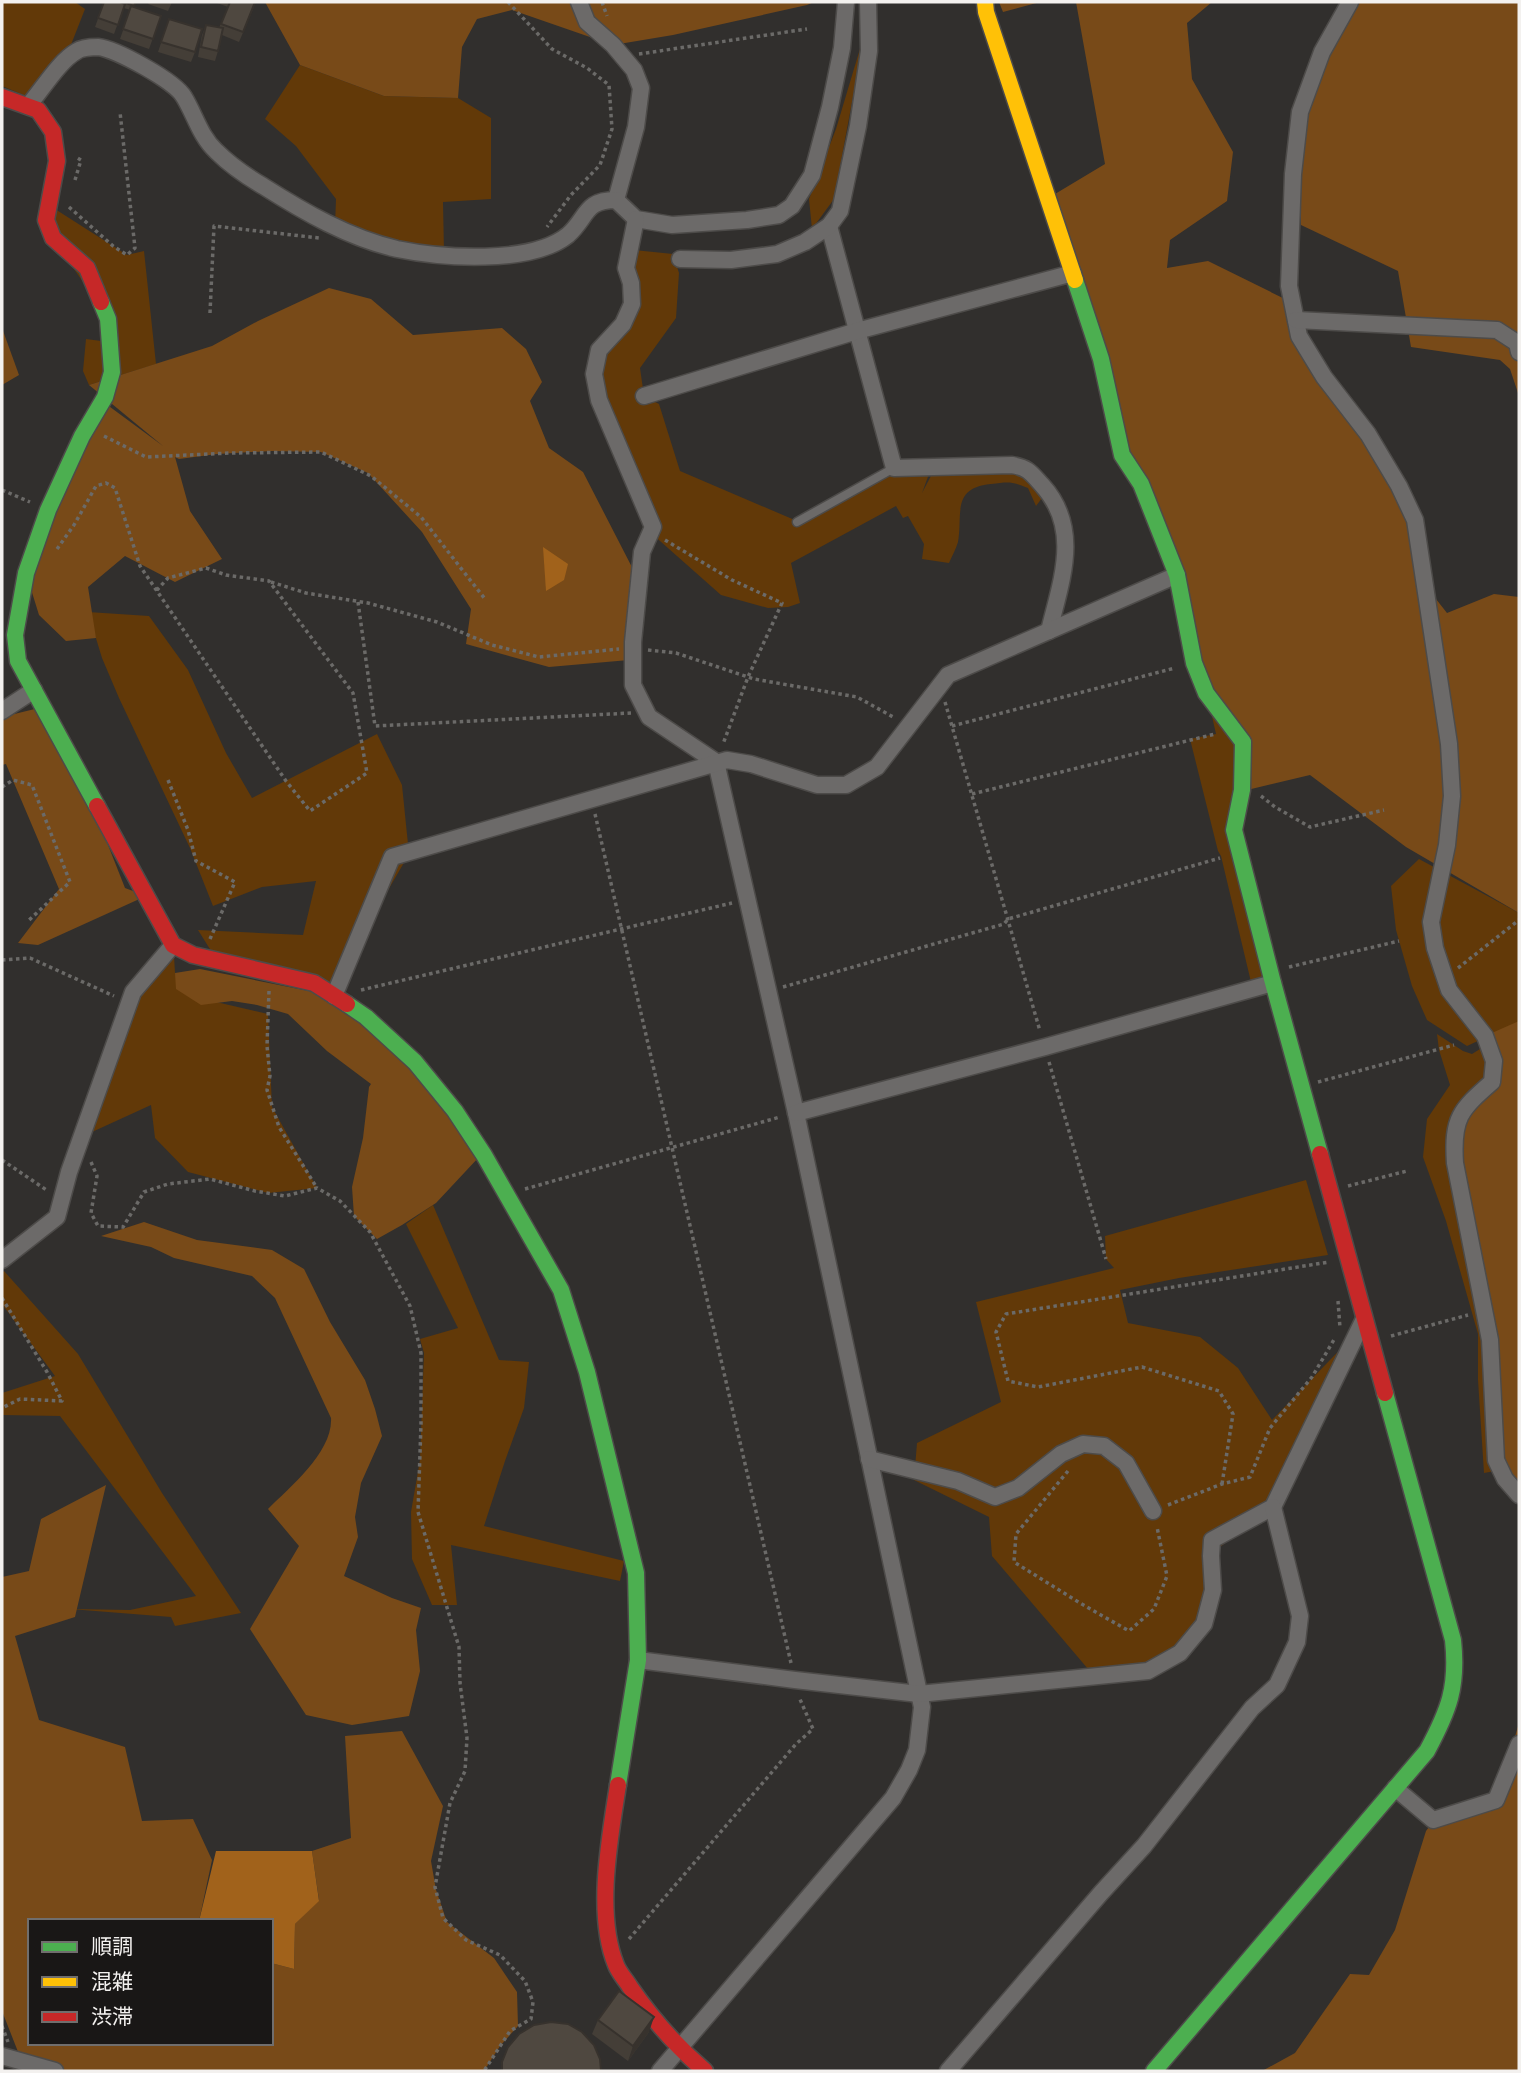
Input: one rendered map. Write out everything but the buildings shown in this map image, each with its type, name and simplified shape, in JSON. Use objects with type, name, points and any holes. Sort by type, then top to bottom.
[{"type":"street","points":[[579,2],[587,22],[613,45],[634,70],[641,88],[636,127],[616,200]]},
{"type":"street","points":[[28,106],[60,64],[78,50],[98,47],[141,65],[164,78],[183,94],[197,126],[214,150],[238,170],[295,206],[358,237],[397,249],[449,257],[538,251],[567,235],[596,203],[603,200],[616,200],[636,219],[672,225],[779,215],[792,206],[812,175],[842,48],[846,2]]},
{"type":"street","points":[[680,259],[731,260],[777,254],[805,242],[829,226],[840,211],[858,126],[869,51],[868,2]]},
{"type":"street","points":[[985,2],[990,25],[1101,359],[1122,455],[1141,484],[1177,575],[1194,663],[1206,693],[1243,742],[1242,790],[1234,830],[1271,977],[1453,1640],[1456,1665],[1454,1691],[1446,1715],[1427,1751],[1154,2071]]},
{"type":"street","points":[[1350,2],[1322,52],[1300,112],[1293,174],[1289,286],[1299,335],[1324,377],[1368,434],[1399,486],[1415,520],[1449,744],[1452,796],[1447,845],[1432,922],[1434,948],[1449,990],[1485,1036],[1494,1061],[1492,1082],[1471,1101],[1459,1117],[1453,1137],[1455,1163],[1490,1340],[1496,1460],[1505,1479],[1519,1495]]},
{"type":"street","points":[[2,97],[38,110],[53,132],[57,161],[46,220],[53,238],[87,268],[108,319],[112,372],[105,397],[87,428],[48,510],[26,573],[15,635],[18,661],[173,945],[193,956],[314,983],[366,1017],[415,1062],[455,1111],[484,1155],[561,1290],[581,1350],[636,1573],[638,1660],[609,1848],[605,1898],[609,1938],[616,1966],[643,2006],[679,2049],[705,2071]]},
{"type":"street","points":[[636,219],[626,268],[631,283],[632,304],[623,324],[599,350],[594,374],[599,400],[653,527],[642,552],[633,648],[633,685],[649,717],[716,762],[796,1113],[922,1707],[917,1750],[893,1798],[660,2071]]},
{"type":"street","points":[[829,226],[894,468],[1012,465],[1026,468],[1049,493],[1065,526],[1064,566],[1049,631]]},
{"type":"street","points":[[644,396],[857,331],[1073,273]]},
{"type":"street","points":[[1296,320],[1497,330],[1517,343],[1519,352]]},
{"type":"street","points":[[334,996],[392,857],[727,760],[751,764],[817,785],[846,785],[877,768],[948,675],[1177,575]]},
{"type":"street","points":[[2,711],[34,690]]},
{"type":"street","points":[[2,1260],[57,1217],[76,1150],[133,992],[173,945]]},
{"type":"street","points":[[796,1113],[1045,1047],[1271,977]]},
{"type":"street","points":[[638,1660],[919,1694],[1148,1671],[1180,1653],[1204,1624],[1213,1590],[1212,1540],[1273,1507],[1364,1319]]},
{"type":"street","points":[[869,1459],[958,1481],[995,1497],[1018,1488],[1061,1454],[1083,1444],[1104,1446],[1126,1463],[1153,1511]]},
{"type":"street","points":[[948,2071],[1144,1846],[1252,1708],[1277,1685],[1297,1642],[1300,1616],[1273,1507]]},
{"type":"street","points":[[1395,1787],[1433,1820],[1496,1800],[1519,1744]]},
{"type":"street","points":[[2,2056],[55,2071]]},
{"type":"lane","points":[[797,522],[894,468]]},
{"type":"path","points":[[508,2],[552,49],[587,68],[609,85],[610,96],[612,129],[600,165],[571,195],[529,251]]},
{"type":"path","points":[[622,56],[807,29]]},
{"type":"path","points":[[68,205],[93,229],[127,255],[135,248],[120,112]]},
{"type":"path","points":[[55,146],[81,160],[75,183]]},
{"type":"path","points":[[210,313],[214,226],[321,239]]},
{"type":"path","points":[[87,428],[146,457],[321,452],[371,476],[421,517],[485,599]]},
{"type":"path","points":[[55,551],[74,525],[96,486],[106,483],[115,488],[140,566],[286,781],[310,811],[367,773],[353,693],[269,581]]},
{"type":"path","points":[[2,490],[48,510]]},
{"type":"path","points":[[650,533],[676,545],[732,580],[782,603],[748,677],[716,762]]},
{"type":"path","points":[[157,590],[168,578],[206,568],[226,575],[269,581],[306,593],[358,601],[437,622],[492,645],[539,657],[633,648],[676,653],[748,677],[857,697],[908,725]]},
{"type":"path","points":[[358,601],[375,726],[647,712]]},
{"type":"path","points":[[952,726],[1194,663]]},
{"type":"path","points":[[940,684],[1106,1259]]},
{"type":"path","points":[[972,794],[1234,730]]},
{"type":"path","points":[[2,787],[13,780],[32,785],[70,882],[27,922]]},
{"type":"path","points":[[168,780],[188,830],[196,861],[235,882],[202,957]]},
{"type":"path","points":[[1242,790],[1261,796],[1310,827],[1384,810]]},
{"type":"path","points":[[592,800],[795,1680],[813,1729],[796,1744],[614,1957]]},
{"type":"path","points":[[768,991],[1004,924],[1008,919],[1220,858]]},
{"type":"path","points":[[334,996],[738,901]]},
{"type":"path","points":[[1445,978],[1519,920]]},
{"type":"path","points":[[1271,977],[1399,941]]},
{"type":"path","points":[[2,960],[30,958],[129,1002]]},
{"type":"path","points":[[270,973],[267,1046],[271,1076],[267,1090],[279,1126],[317,1188],[340,1201],[370,1232],[410,1306],[421,1353],[418,1512],[459,1647],[460,1683],[467,1738],[465,1771],[450,1803],[435,1887],[443,1918],[467,1940],[500,1955],[525,1981],[533,2002],[531,2019],[510,2031],[484,2071]]},
{"type":"path","points":[[1301,1087],[1454,1045]]},
{"type":"path","points":[[506,1194],[796,1113]]},
{"type":"path","points":[[76,1150],[90,1161],[97,1176],[92,1213],[98,1226],[122,1227],[144,1192],[168,1184],[210,1179],[285,1196],[317,1188]]},
{"type":"path","points":[[2,1160],[61,1200]]},
{"type":"path","points":[[1329,1191],[1407,1171]]},
{"type":"path","points":[[1222,1484],[1233,1414],[1219,1391],[1142,1367],[1038,1387],[1008,1381],[996,1332],[1006,1314],[1348,1259]]},
{"type":"path","points":[[1089,1445],[1016,1534],[1014,1562],[1129,1631],[1154,1609],[1167,1576],[1153,1511],[1222,1484],[1250,1477],[1270,1428],[1312,1377],[1340,1328],[1337,1295]]},
{"type":"path","points":[[2,1298],[62,1401],[20,1399],[2,1408]]},
{"type":"path","points":[[1370,1341],[1470,1315]]},
{"type":"shaded area","points":[[2,2],[75,2],[85,9],[65,60],[26,96],[2,86]]},
{"type":"shaded area","points":[[265,2],[814,2],[673,35],[613,45],[512,10],[477,19],[462,47],[458,98],[384,96],[300,65]]},
{"type":"shaded area","points":[[999,2],[1040,2],[1003,12]]},
{"type":"shaded area","points":[[1076,2],[1212,2],[1187,23],[1192,79],[1233,152],[1227,201],[1170,240],[1167,268],[1208,261],[1293,303],[1306,347],[1412,515],[1425,585],[1447,613],[1494,594],[1519,597],[1519,913],[1406,847],[1310,775],[1243,791],[1243,742],[1206,693],[1129,449],[1055,194],[1105,164]]},
{"type":"shaded area","points":[[1352,2],[1519,2],[1519,396],[1510,369],[1500,360],[1411,347],[1398,271],[1301,225],[1298,133],[1337,26]]},
{"type":"shaded area","points":[[865,32],[834,199],[812,229],[809,199],[836,129]]},
{"type":"shaded area","points":[[300,65],[384,96],[458,98],[491,118],[491,199],[443,202],[444,252],[416,252],[335,226],[336,199],[296,146],[265,119]]},
{"type":"shaded area","points":[[55,209],[127,255],[144,251],[156,364],[89,385],[83,371],[86,339],[109,342],[108,319],[53,238]]},
{"type":"shaded area","points":[[634,250],[673,254],[679,273],[676,318],[640,368],[644,396],[659,404],[680,471],[797,521],[884,470],[929,474],[922,493],[933,472],[1020,467],[1045,494],[1036,506],[1028,488],[1014,483],[978,486],[970,491],[961,504],[958,542],[949,563],[922,559],[924,544],[908,516],[903,518],[896,506],[791,563],[800,603],[768,608],[721,595],[651,533],[596,365],[623,324]]},
{"type":"shaded area","points":[[329,288],[371,299],[413,335],[502,328],[526,349],[542,382],[530,401],[549,448],[583,472],[636,575],[629,660],[549,667],[466,644],[471,609],[422,532],[368,473],[321,452],[272,451],[179,459],[175,457],[190,511],[222,559],[175,582],[125,556],[88,587],[96,638],[66,641],[39,615],[26,573],[102,401],[163,446],[89,385],[212,346]]},
{"type":"shaded area","points":[[2,328],[19,375],[2,385]]},
{"type":"shaded area","points":[[543,547],[568,564],[564,580],[546,591]]},
{"type":"shaded area","points":[[88,612],[149,616],[188,670],[226,753],[252,798],[377,734],[402,785],[409,854],[329,992],[213,954],[198,930],[303,935],[316,881],[262,887],[213,906],[190,848],[119,698],[102,658]]},
{"type":"shaded area","points":[[1209,703],[1243,742],[1234,830],[1272,979],[1251,982],[1190,739],[1216,734]]},
{"type":"shaded area","points":[[43,707],[84,784],[125,888],[146,896],[38,945],[18,943],[59,889],[6,764],[2,765],[2,717]]},
{"type":"shaded area","points":[[1419,859],[1519,913],[1519,1022],[1467,1046],[1427,1020],[1412,986],[1396,930],[1391,886]]},
{"type":"shaded area","points":[[174,956],[175,973],[186,995],[268,1014],[272,1107],[317,1188],[268,1193],[188,1172],[155,1138],[151,1105],[92,1132],[133,992]]},
{"type":"shaded area","points":[[200,969],[334,996],[409,1057],[479,1157],[436,1203],[377,1239],[354,1216],[352,1187],[371,1084],[327,1051],[288,1014],[232,1001],[201,1005],[176,989],[175,973]]},
{"type":"shaded area","points":[[1519,1021],[1519,1494],[1496,1460],[1490,1340],[1453,1137],[1492,1082],[1485,1036]]},
{"type":"shaded area","points":[[1437,1034],[1472,1054],[1488,1044],[1488,1333],[1495,1471],[1484,1473],[1478,1334],[1446,1221],[1423,1157],[1427,1119],[1450,1085]]},
{"type":"shaded area","points":[[1306,1180],[1328,1255],[1120,1290],[1128,1323],[1200,1337],[1238,1368],[1272,1420],[1358,1331],[1273,1507],[1220,1547],[1195,1636],[1128,1673],[1094,1676],[992,1556],[989,1517],[914,1480],[917,1443],[1001,1402],[976,1302],[1114,1268],[1106,1259],[1105,1236]]},
{"type":"shaded area","points":[[433,1205],[499,1360],[529,1362],[524,1408],[484,1526],[624,1561],[620,1581],[451,1545],[457,1605],[432,1605],[412,1559],[411,1512],[420,1460],[424,1353],[420,1339],[458,1328],[406,1224]]},
{"type":"shaded area","points":[[144,1222],[197,1240],[272,1250],[304,1269],[330,1322],[365,1380],[382,1436],[361,1483],[355,1517],[358,1537],[344,1576],[421,1608],[416,1630],[420,1671],[409,1716],[352,1725],[306,1715],[250,1629],[299,1546],[268,1509],[318,1456],[330,1431],[331,1418],[275,1298],[252,1276],[174,1258],[151,1247],[101,1236]]},
{"type":"shaded area","points":[[4,1271],[78,1354],[162,1493],[241,1613],[175,1626],[171,1617],[70,1609],[130,1610],[196,1596],[60,1416],[2,1415],[2,1393],[55,1376],[2,1304]]},
{"type":"shaded area","points":[[106,1485],[75,1617],[15,1636],[39,1720],[125,1747],[142,1821],[193,1819],[212,1860],[199,1919],[28,1919],[28,2045],[273,2045],[273,1964],[294,1969],[295,1924],[319,1900],[312,1851],[351,1838],[345,1736],[402,1731],[443,1806],[431,1861],[436,1890],[447,1922],[494,1958],[517,1992],[518,2026],[500,2046],[484,2071],[52,2071],[22,2062],[2,2011],[2,1577],[29,1571],[41,1519]]},
{"type":"shaded area","points":[[1519,1723],[1519,2071],[1262,2071],[1295,2053],[1350,1974],[1369,1975],[1395,1930],[1426,1831],[1432,1823],[1496,1800]]},
{"type":"shaded area","points":[[216,1851],[312,1851],[319,1901],[295,1924],[294,1969],[273,1964],[273,1919],[199,1919]]},
{"type":"traffic: fast","points":[[1075,280],[1101,359],[1122,455],[1141,484],[1177,575],[1194,663],[1206,693],[1243,742],[1242,790],[1234,830],[1320,1154]]},
{"type":"traffic: fast","points":[[97,806],[18,661],[15,635],[26,573],[48,510],[82,436],[105,397],[112,372],[108,319],[101,302]]},
{"type":"traffic: fast","points":[[347,1004],[366,1017],[415,1062],[455,1111],[484,1155],[561,1290],[587,1372],[636,1573],[638,1660],[618,1785]]},
{"type":"traffic: fast","points":[[1154,2071],[1427,1751],[1446,1710],[1453,1685],[1453,1640],[1385,1393]]},
{"type":"traffic: slow","points":[[985,2],[986,12],[1075,280]]},
{"type":"traffic: jam","points":[[2,97],[38,110],[53,132],[57,161],[46,220],[53,238],[87,268],[101,302]]},
{"type":"traffic: jam","points":[[97,806],[173,945],[193,955],[314,983],[347,1004]]},
{"type":"traffic: jam","points":[[1320,1154],[1385,1393]]},
{"type":"traffic: jam","points":[[618,1785],[606,1875],[606,1923],[610,1945],[617,1968],[638,1999],[674,2042],[705,2071]]}]
